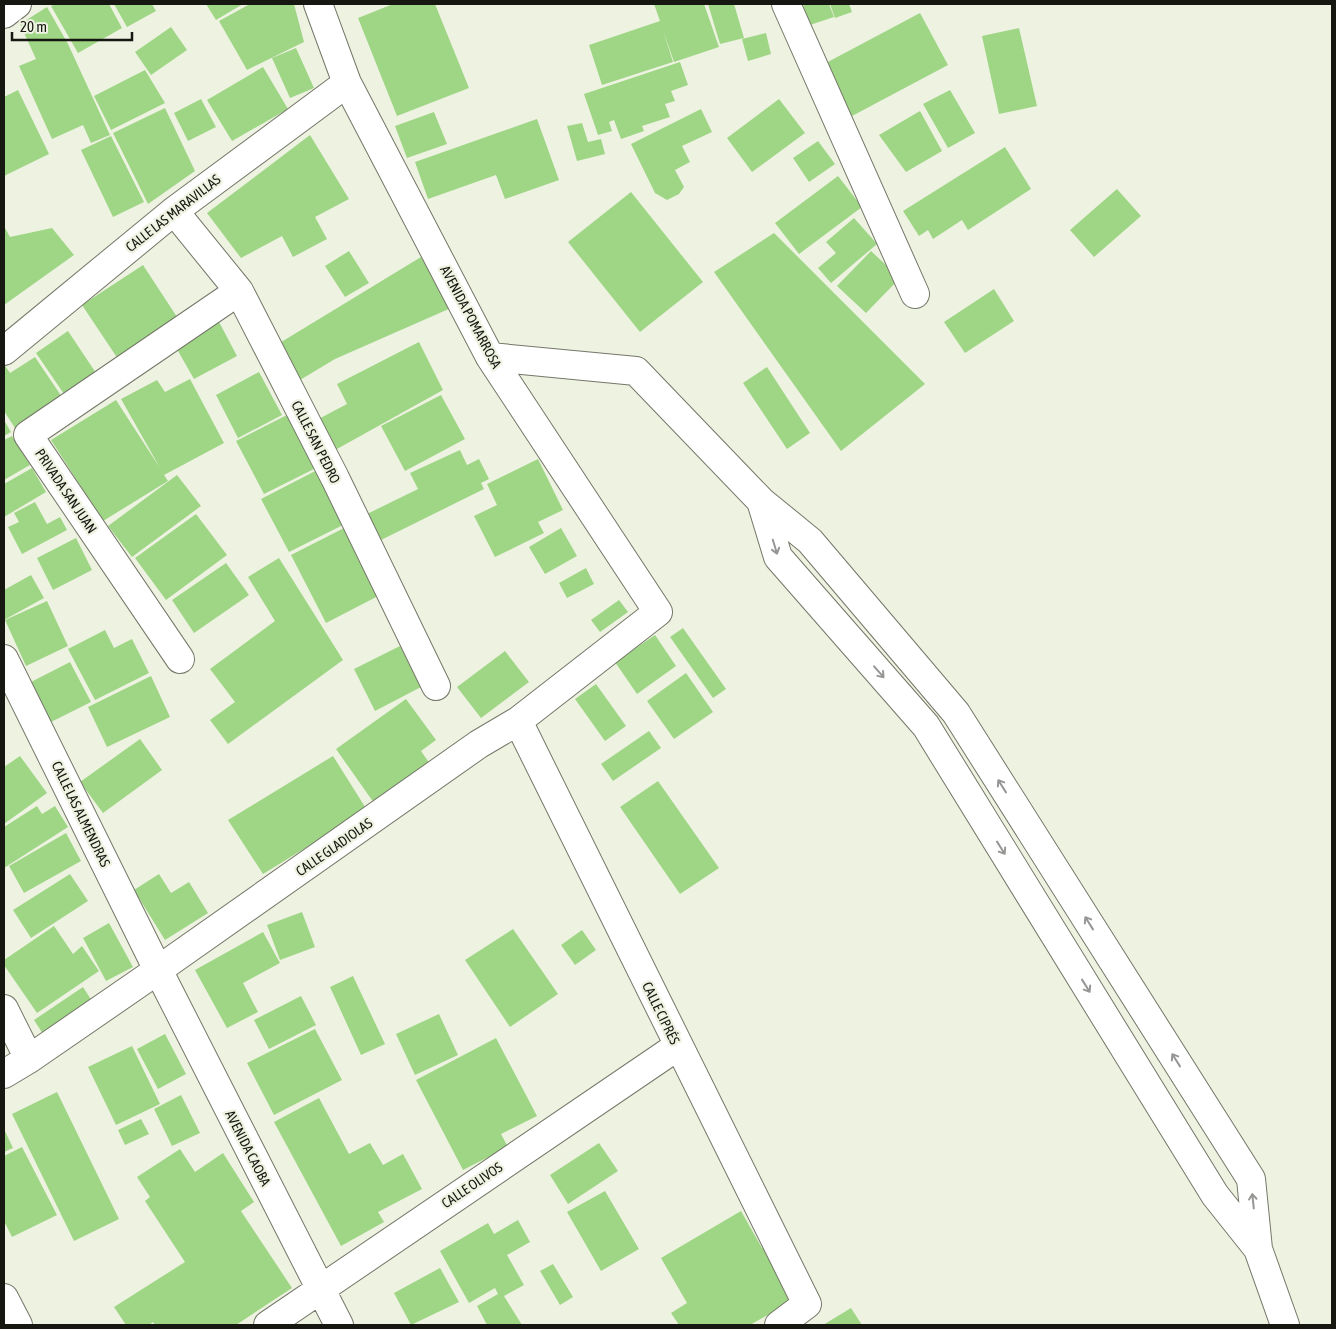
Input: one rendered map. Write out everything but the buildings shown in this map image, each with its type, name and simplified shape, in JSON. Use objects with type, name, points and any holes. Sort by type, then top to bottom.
[{"type":"street","points":[[4,14],[17,4]]},
{"type":"street","name":"AVENIDA POMARROSA","points":[[318,4],[347,83],[490,357],[658,612]]},
{"type":"street","points":[[786,4],[916,294]]},
{"type":"street","name":"CALLE LAS MARAVILLAS","points":[[4,351],[174,211],[347,83]]},
{"type":"street","name":"CALLE SAN PEDRO","points":[[174,211],[239,291],[335,478],[436,686]]},
{"type":"street","name":"PRIVADA SAN JUAN","points":[[180,658],[28,435],[239,291]]},
{"type":"street","points":[[490,357],[636,371],[761,501],[810,542],[956,713],[1251,1180],[1258,1250],[1286,1325]]},
{"type":"street","points":[[761,501],[778,557],[926,726],[1215,1195],[1258,1250]]},
{"type":"street","name":"CALLE GLADIOLAS","points":[[4,1074],[29,1060],[479,744],[518,721],[658,612]]},
{"type":"street","name":"CALLE LAS ALMENDRAS","points":[[4,659],[158,970]]},
{"type":"street","points":[[926,726],[956,713]]},
{"type":"street","name":"CALLE CIPRÉS","points":[[518,721],[807,1304],[779,1325]]},
{"type":"street","name":"AVENIDA CAOBA","points":[[158,970],[339,1325]]},
{"type":"street","points":[[4,1009],[29,1060]]},
{"type":"street","name":"CALLE OLIVOS","points":[[268,1325],[319,1288],[678,1046]]},
{"type":"street","points":[[4,1298],[18,1325]]}]
